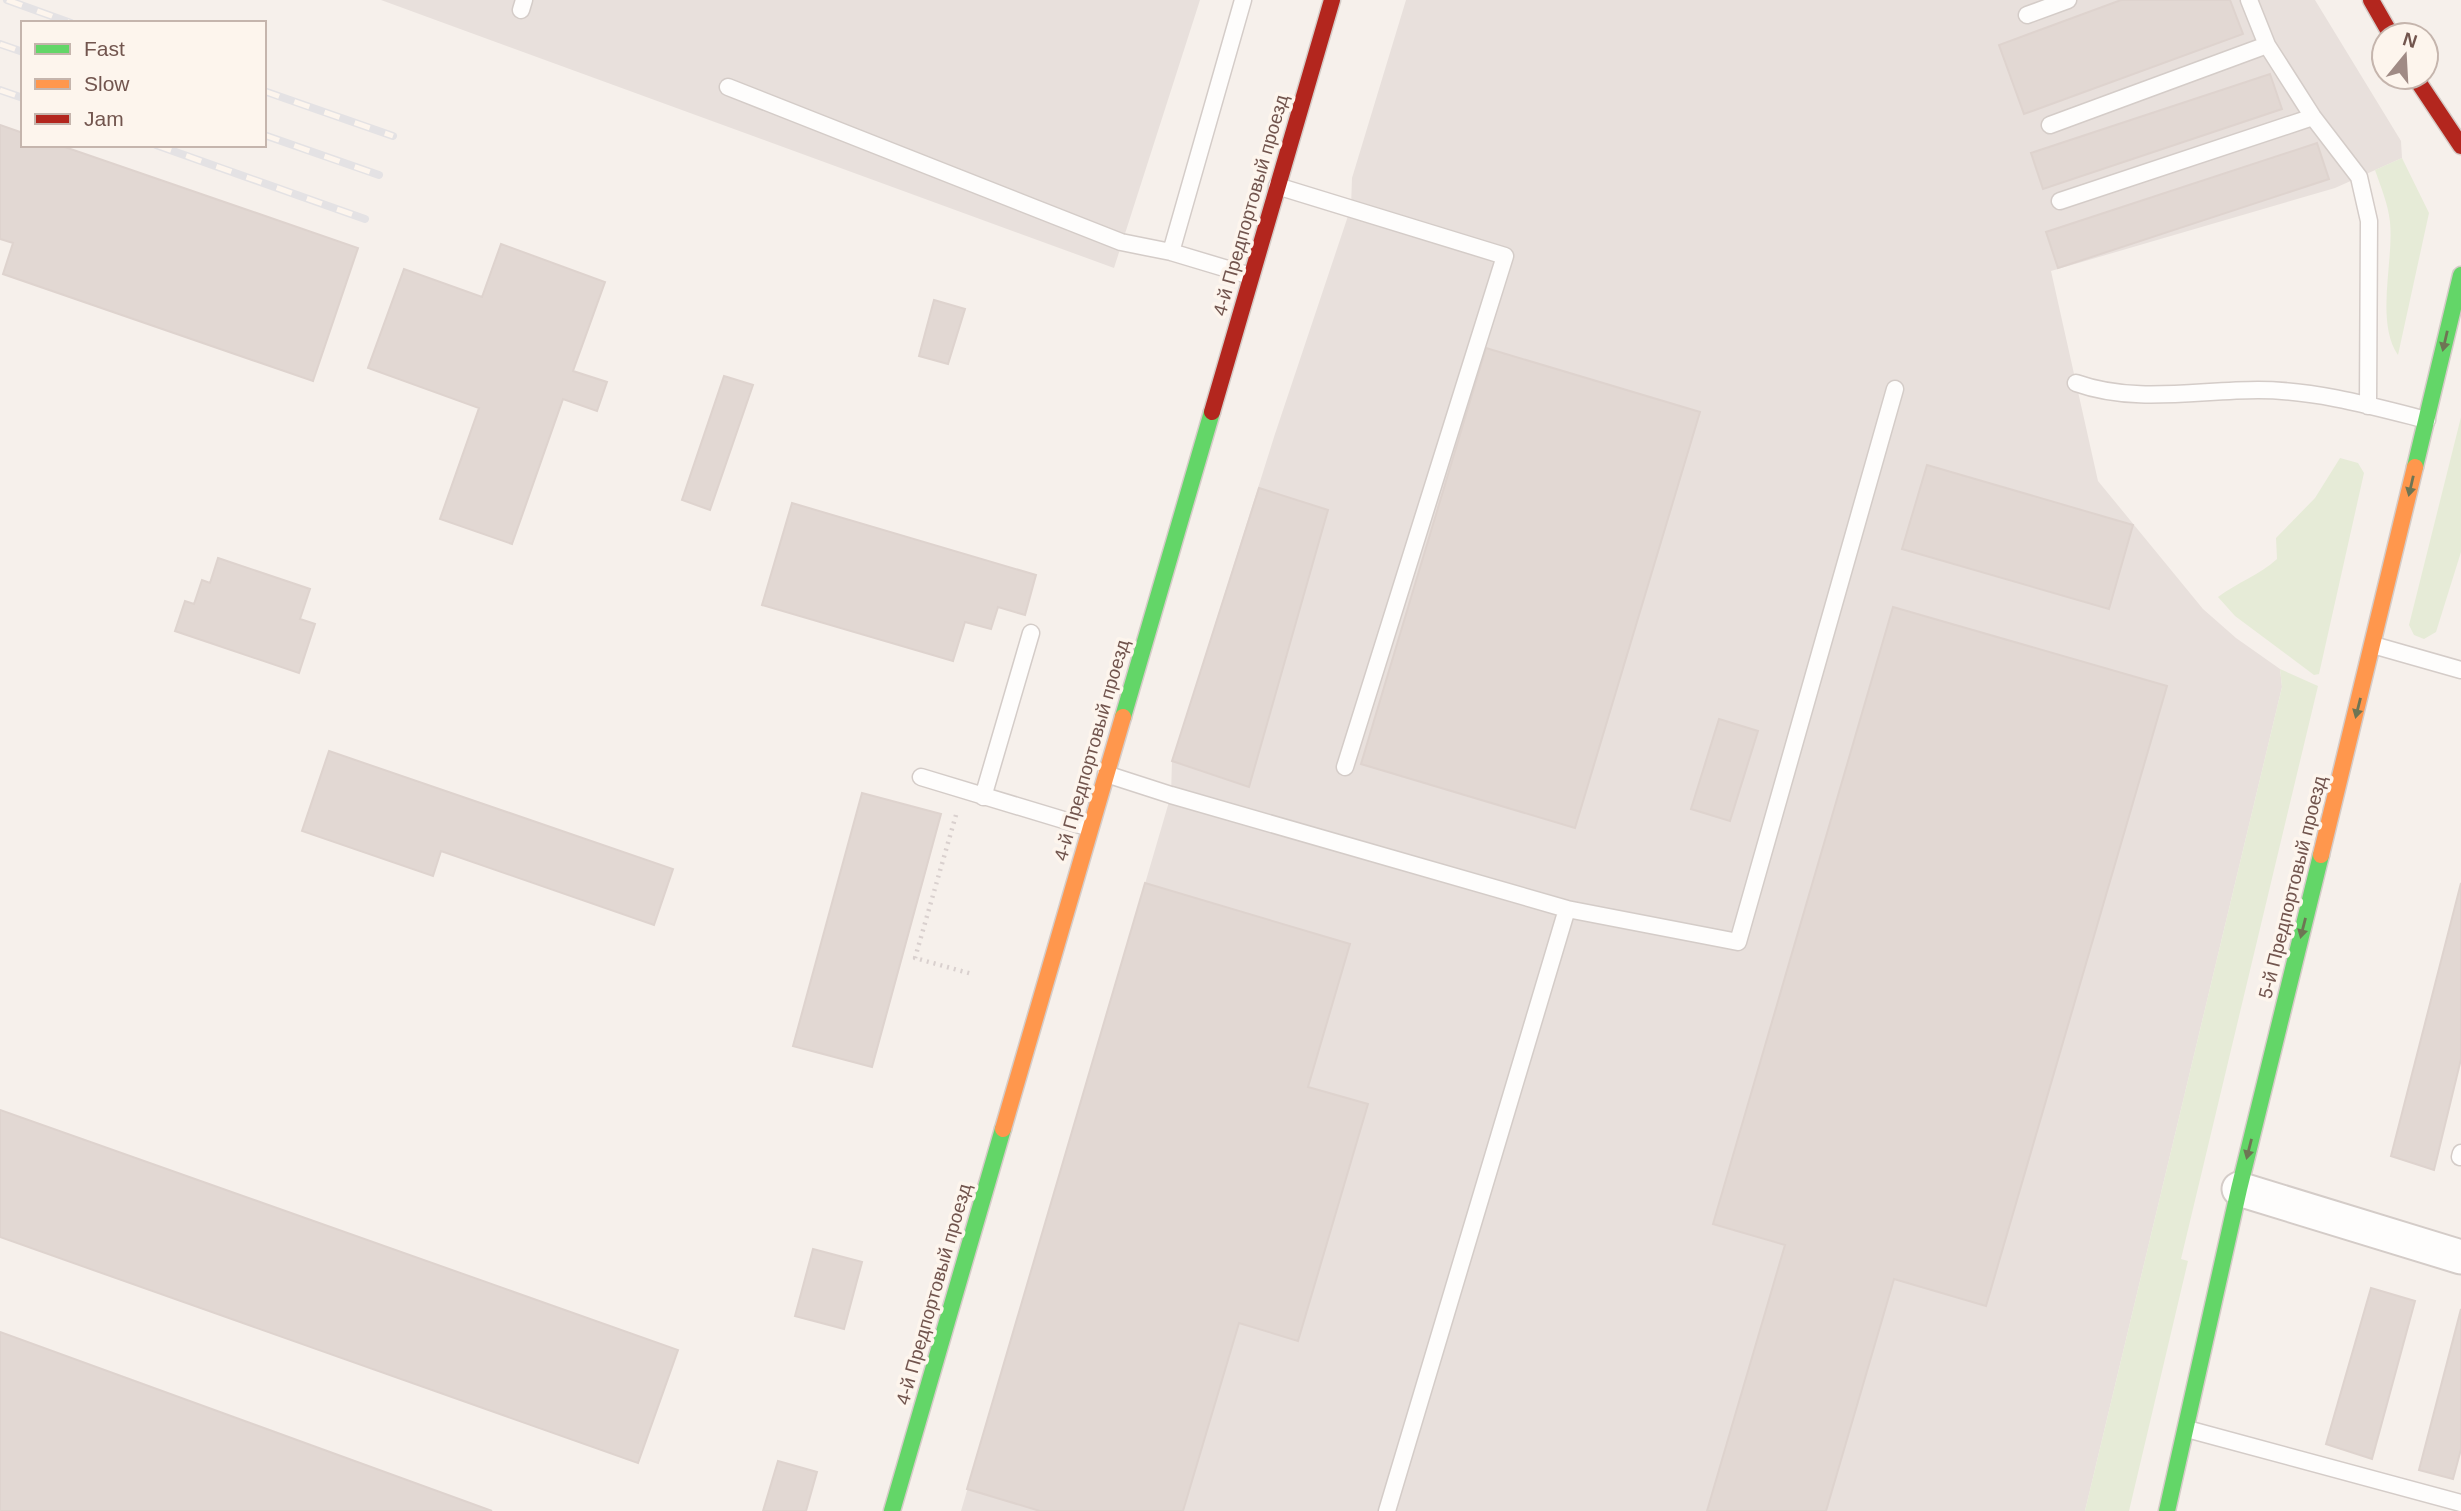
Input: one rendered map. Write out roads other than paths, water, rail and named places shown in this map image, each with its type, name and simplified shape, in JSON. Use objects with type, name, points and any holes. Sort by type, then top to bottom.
[{"type":"street","name":"4-й Предпортовый проезд","points":[[892,1511],[1332,0]]},
{"type":"street","points":[[2371,0],[2383,21]]},
{"type":"street","points":[[2423,91],[2461,146]]},
{"type":"street","name":"5-й Предпортовый проезд","points":[[2167,1511],[2239,1189],[2461,275]]},
{"type":"street","points":[[2239,1189],[2461,1258]]},
{"type":"lane","points":[[1171,252],[1243,0]]},
{"type":"lane","points":[[2027,15],[2068,0]]},
{"type":"lane","points":[[2249,0],[2267,45],[2313,117],[2359,177],[2369,221],[2368,406]]},
{"type":"lane","points":[[2050,125],[2267,45]]},
{"type":"lane","points":[[728,88],[1121,242],[1171,252],[1251,275]]},
{"type":"lane","points":[[2060,201],[2313,117]]},
{"type":"lane","points":[[1277,186],[1505,256],[1345,767]]},
{"type":"lane","points":[[2076,383],[2093,389],[2134,395],[2258,390],[2317,395],[2427,420]]},
{"type":"lane","points":[[1106,774],[1567,909],[1738,943],[1895,389]]},
{"type":"lane","points":[[983,797],[1031,634]]},
{"type":"lane","points":[[2373,645],[2461,670]]},
{"type":"lane","points":[[921,777],[1090,828]]},
{"type":"lane","points":[[1387,1511],[1567,909]]},
{"type":"lane","points":[[2187,1429],[2461,1503]]},
{"type":"railway","points":[[7,0],[65,21]]},
{"type":"railway","points":[[0,44],[21,51]]},
{"type":"railway","points":[[0,90],[21,97]]},
{"type":"railway","points":[[266,92],[393,136]]},
{"type":"railway","points":[[266,136],[379,175]]},
{"type":"railway","points":[[162,147],[365,219]]}]
